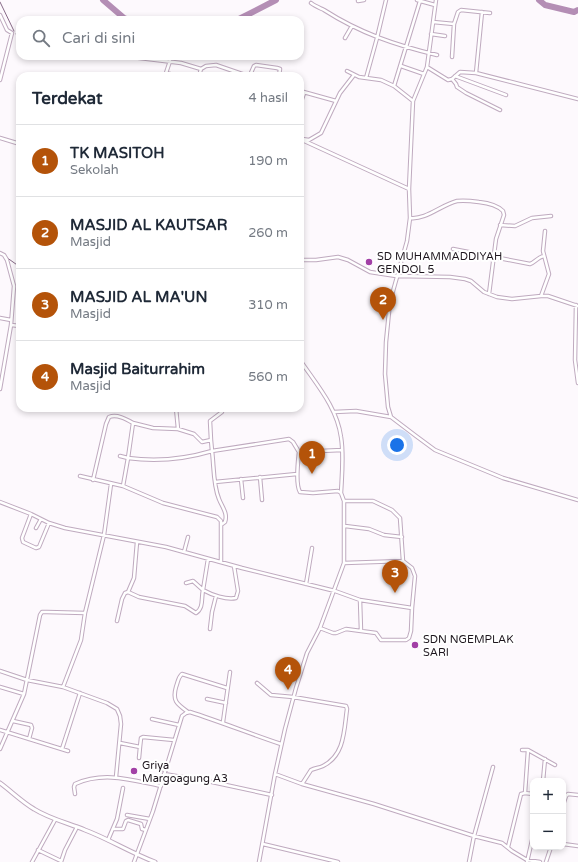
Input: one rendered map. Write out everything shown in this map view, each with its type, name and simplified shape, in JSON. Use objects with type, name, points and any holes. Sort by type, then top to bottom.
[{"type":"street","points":[[358,1],[364,0]]},
{"type":"street","points":[[366,78],[386,0]]},
{"type":"street","points":[[394,86],[419,0],[435,5]]},
{"type":"street","points":[[391,417],[387,401],[385,374],[386,342],[390,302],[396,276],[407,241],[410,218],[409,189],[413,102],[427,67],[436,0]]},
{"type":"street","points":[[311,3],[377,38],[406,48],[436,54]]},
{"type":"street","points":[[452,57],[454,24],[460,10],[490,13]]},
{"type":"street","points":[[476,73],[482,12]]},
{"type":"street","points":[[0,15],[7,30],[12,32],[0,80]]},
{"type":"street","points":[[433,22],[454,24]]},
{"type":"street","points":[[346,38],[352,26]]},
{"type":"street","points":[[432,34],[445,36]]},
{"type":"street","points":[[161,60],[181,63],[201,69]]},
{"type":"street","points":[[167,72],[170,61]]},
{"type":"street","points":[[200,72],[201,69],[206,66],[216,65],[236,72]]},
{"type":"street","points":[[251,72],[254,66],[258,65],[280,69],[280,72]]},
{"type":"street","points":[[401,66],[424,74]]},
{"type":"street","points":[[427,67],[448,80],[452,79]]},
{"type":"street","points":[[346,71],[354,75],[381,80],[394,86],[413,102]]},
{"type":"street","points":[[452,79],[460,72],[476,73],[578,99]]},
{"type":"street","points":[[304,139],[309,140],[321,133],[340,93],[354,75]]},
{"type":"street","points":[[454,76],[506,95]]},
{"type":"street","points":[[452,79],[457,87],[466,93],[500,110]]},
{"type":"street","points":[[304,93],[336,101]]},
{"type":"street","points":[[0,138],[16,143]]},
{"type":"street","points":[[304,141],[409,189]]},
{"type":"street","points":[[410,218],[421,218],[445,205],[458,201],[488,204],[501,209],[504,213],[496,239],[489,294]]},
{"type":"street","points":[[500,225],[515,226],[532,218],[551,216]]},
{"type":"street","points":[[541,296],[549,274],[544,256],[545,232]]},
{"type":"street","points":[[452,249],[530,264],[539,257],[544,256]]},
{"type":"street","points":[[0,254],[6,257],[14,282],[11,325],[0,389]]},
{"type":"street","points":[[304,260],[338,257],[348,260],[370,272],[396,276],[450,277],[465,279],[489,294],[512,299],[548,296],[577,306],[575,360],[578,383]]},
{"type":"street","points":[[0,318],[11,320]]},
{"type":"street","points":[[11,325],[16,326]]},
{"type":"street","points":[[259,862],[281,744],[293,697],[308,653],[320,628],[344,563],[344,501],[342,492],[341,436],[334,412],[304,366]]},
{"type":"street","points":[[334,412],[356,411],[391,417],[435,450],[503,478],[578,500]]},
{"type":"street","points":[[176,412],[178,429]]},
{"type":"street","points":[[221,524],[225,522],[226,518],[225,510],[218,497],[215,482],[210,421],[222,412]]},
{"type":"street","points":[[93,480],[109,417],[121,417],[133,424],[153,428],[178,429],[194,434],[202,442],[211,440]]},
{"type":"street","points":[[123,486],[133,424]]},
{"type":"street","points":[[120,456],[149,460],[171,459],[289,439],[294,442],[299,452],[297,474],[300,492],[342,492]]},
{"type":"street","points":[[299,452],[342,450]]},
{"type":"street","points":[[215,482],[297,474]]},
{"type":"street","points":[[80,476],[123,486],[163,504],[217,517],[221,521],[221,562]]},
{"type":"street","points":[[260,477],[262,500]]},
{"type":"street","points":[[241,479],[243,498]]},
{"type":"street","points":[[63,687],[81,640],[85,613],[104,535],[111,484]]},
{"type":"street","points":[[344,501],[373,501],[392,510],[400,518],[403,562]]},
{"type":"street","points":[[0,502],[49,523],[184,552],[334,591],[360,600],[412,608]]},
{"type":"street","points":[[31,514],[22,538],[23,542],[38,548],[49,523]]},
{"type":"street","points":[[36,528],[41,519]]},
{"type":"street","points":[[344,526],[369,529],[384,535],[402,538]]},
{"type":"street","points":[[184,552],[188,537]]},
{"type":"street","points":[[117,621],[122,599],[125,593],[128,592],[134,578],[137,542]]},
{"type":"street","points":[[306,584],[312,548]]},
{"type":"street","points":[[128,592],[139,596],[185,606],[196,613],[201,607],[208,558]]},
{"type":"street","points":[[320,628],[332,633],[346,629],[361,631],[376,634],[381,640],[406,640],[409,638],[411,631],[416,576],[412,568],[403,562],[344,563]]},
{"type":"street","points":[[186,583],[193,581],[203,590],[216,596],[230,599],[236,598],[238,591],[234,566]]},
{"type":"street","points":[[210,629],[216,596]]},
{"type":"street","points":[[360,600],[361,631]]},
{"type":"street","points":[[0,749],[24,694],[40,614],[42,612],[85,613]]},
{"type":"street","points":[[0,671],[27,680],[63,687],[115,707],[120,716],[121,724],[116,777]]},
{"type":"street","points":[[223,722],[230,672]]},
{"type":"street","points":[[227,688],[181,674],[174,692],[176,703],[188,712],[223,722],[248,733],[281,744]]},
{"type":"street","points":[[257,683],[271,695],[293,697],[346,706],[347,709],[343,740],[340,748],[331,761],[311,770],[302,784]]},
{"type":"street","points":[[0,687],[24,694]]},
{"type":"street","points":[[62,749],[80,693]]},
{"type":"street","points":[[207,699],[226,703]]},
{"type":"street","points":[[134,862],[161,786],[182,716],[188,712]]},
{"type":"street","points":[[152,719],[179,725]]},
{"type":"street","points":[[13,721],[31,725],[32,728],[29,739]]},
{"type":"street","points":[[0,730],[68,751]]},
{"type":"street","points":[[139,758],[141,738],[174,740]]},
{"type":"street","points":[[120,743],[140,747]]},
{"type":"street","points":[[522,750],[528,750],[555,765]]},
{"type":"street","points":[[508,848],[521,794],[525,792],[528,750]]},
{"type":"street","points":[[543,778],[545,759]]},
{"type":"street","points":[[152,766],[166,770]]},
{"type":"street","points":[[469,862],[474,836],[493,767]]},
{"type":"street","points":[[164,774],[212,782],[272,795]]},
{"type":"street","points":[[275,774],[302,784],[389,808],[474,836],[502,843],[527,861],[540,862]]},
{"type":"street","points":[[75,794],[75,784],[97,778],[116,777],[161,786]]},
{"type":"street","points":[[0,783],[34,809],[55,820],[77,827],[108,840],[155,862]]},
{"type":"street","points":[[108,840],[118,814],[123,788]]},
{"type":"street","points":[[525,792],[530,793]]},
{"type":"street","points":[[566,796],[568,794],[578,795]]},
{"type":"street","points":[[127,815],[150,819]]},
{"type":"street","points":[[32,862],[55,820]]},
{"type":"street","points":[[113,829],[123,829],[126,821],[128,820],[141,824],[142,829],[146,830]]},
{"type":"street","points":[[38,850],[61,862],[65,850],[77,827]]},
{"type":"street","points":[[263,844],[338,862]]},
{"type":"street","points":[[566,844],[578,846]]},
{"type":"street","points":[[527,861],[530,848]]},
{"type":"street","points":[[546,862],[550,850]]},
{"type":"waterway","points":[[103,0],[122,16]]},
{"type":"waterway","points":[[245,16],[276,0]]},
{"type":"waterway","points":[[539,0],[545,5],[574,12],[578,10]]},
{"type":"waterway","points":[[0,2],[14,31]]},
{"type":"waterway","points":[[6,257],[16,264]]},
{"type":"place","name":"SD MUHAMMADDIYAH GENDOL 5","points":[[369,262]]},
{"type":"place","name":"MASJID AL KAUTSAR","points":[[383,320]]},
{"type":"place","name":"TK MASITOH","points":[[312,474]]},
{"type":"place","name":"MASJID AL MA'UN","points":[[395,593]]},
{"type":"place","name":"SDN NGEMPLAK SARI","points":[[415,645]]},
{"type":"place","name":"Masjid Baiturrahim","points":[[288,690]]},
{"type":"place","name":"Griya Margoagung A3","points":[[134,771]]}]
